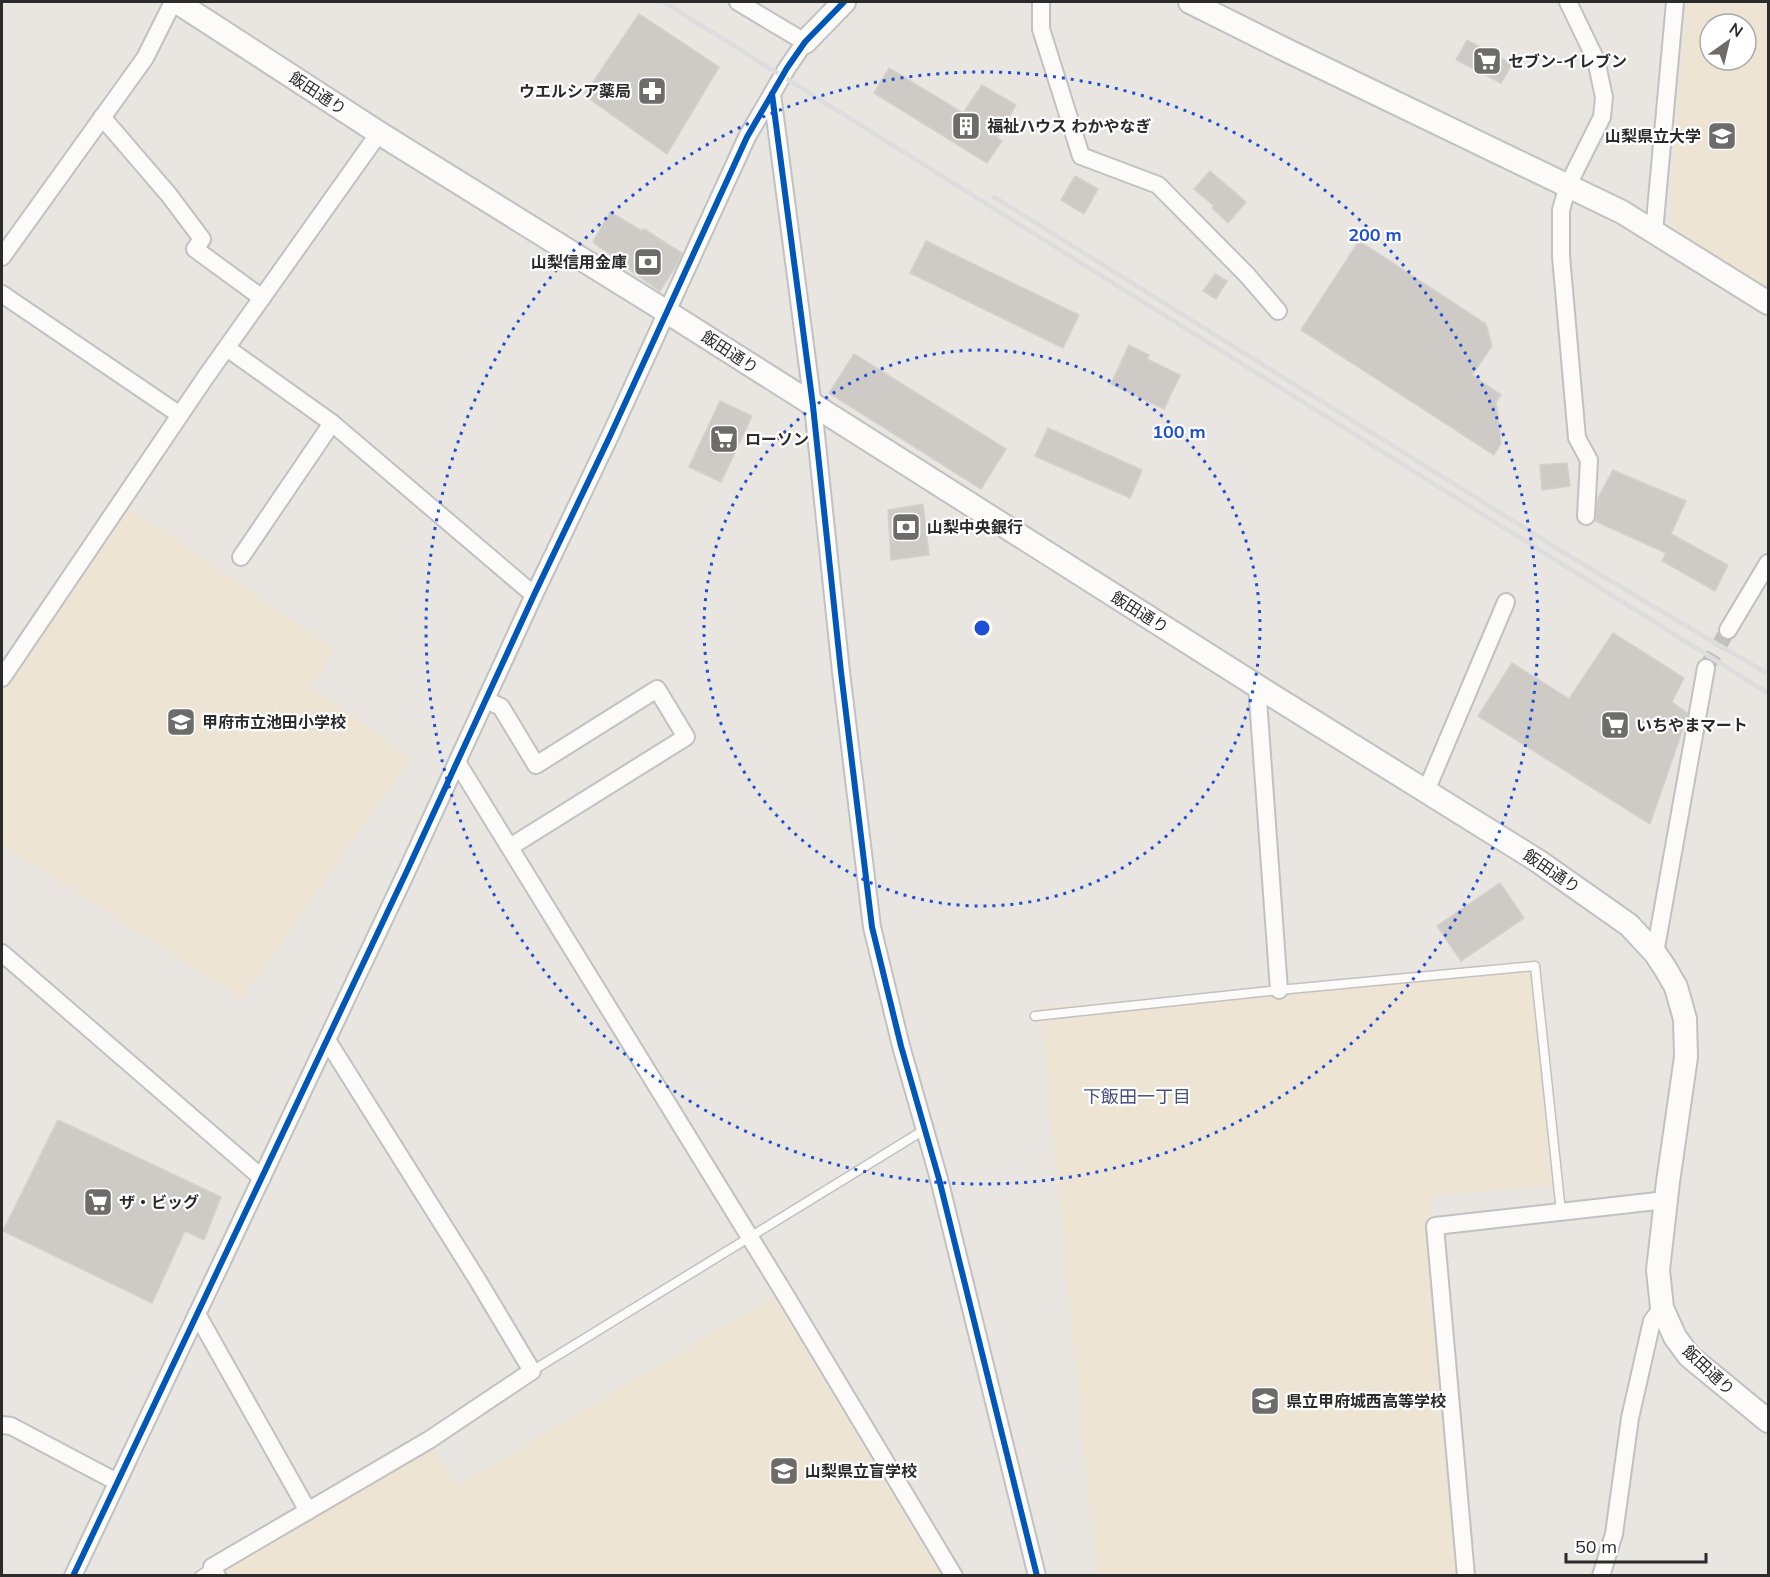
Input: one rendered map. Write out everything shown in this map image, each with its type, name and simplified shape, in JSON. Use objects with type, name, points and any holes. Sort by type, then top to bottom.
[{"type":"main road","name":"飯田通り","points":[[175,2],[379,133],[1538,861],[1629,925],[1655,953],[1676,987],[1685,1019],[1686,1057],[1658,1270],[1662,1308],[1676,1337],[1689,1356],[1768,1421]]},
{"type":"main road","points":[[805,42],[844,2]]},
{"type":"main road","points":[[1190,2],[1622,212],[1768,303]]},
{"type":"street","points":[[3,251],[145,57],[175,2]]},
{"type":"street","points":[[73,1575],[327,1040],[605,446],[747,136],[805,42],[738,2]]},
{"type":"street","points":[[1041,2],[1041,29],[1081,156],[1158,185],[1278,311]]},
{"type":"street","points":[[1568,2],[1596,60],[1604,97],[1602,117],[1568,185],[1561,210],[1561,256],[1576,438],[1589,460],[1586,516]]},
{"type":"street","points":[[1654,232],[1675,2]]},
{"type":"street","points":[[772,94],[813,406],[841,672],[872,927],[901,1046],[939,1179],[1037,1575]]},
{"type":"street","points":[[102,117],[169,195],[202,239],[195,249],[262,298]]},
{"type":"street","points":[[2,678],[180,415],[379,133]]},
{"type":"street","points":[[2,294],[180,415]]},
{"type":"street","points":[[227,348],[332,423],[534,595]]},
{"type":"street","points":[[241,557],[332,423]]},
{"type":"street","points":[[1728,630],[1768,563]]},
{"type":"street","points":[[1426,791],[1506,602]]},
{"type":"street","points":[[1655,953],[1706,668]]},
{"type":"street","points":[[1257,686],[1279,990]]},
{"type":"street","points":[[486,700],[501,707],[536,765],[657,689],[686,737],[510,847]]},
{"type":"street","points":[[457,762],[954,1575]]},
{"type":"street","points":[[2,953],[262,1178]]},
{"type":"street","points":[[209,1573],[308,1511],[429,1440],[532,1371],[327,1040]]},
{"type":"street","points":[[1466,1575],[1435,1226],[1666,1200]]},
{"type":"street","points":[[1601,1575],[1614,1534],[1630,1418],[1652,1321],[1662,1308]]},
{"type":"street","points":[[197,1314],[308,1511]]},
{"type":"street","points":[[2,1425],[11,1426],[117,1482]]},
{"type":"lane","points":[[1035,1016],[1535,966],[1561,1212]]},
{"type":"lane","points":[[532,1371],[924,1130]]},
{"type":"shaded area","name":"山梨県立大学","points":[[1686,2],[1768,2],[1768,291],[1673,234],[1670,212]]},
{"type":"shaded area","name":"甲府市立池田小学校","points":[[124,504],[335,649],[312,687],[411,758],[242,999],[2,844],[2,687]]},
{"type":"shaded area","name":"県立甲府城西高等学校","points":[[1536,971],[1562,1185],[1432,1196],[1468,1575],[1097,1575],[1040,1007]]},
{"type":"shaded area","points":[[783,1291],[954,1575],[217,1576],[212,1567],[429,1440],[457,1486]]},
{"type":"building","points":[[639,14],[719,67],[667,154],[584,95]]},
{"type":"building","points":[[1467,40],[1512,64],[1501,83],[1456,60]]},
{"type":"building","name":"福祉ハウス わかやなぎ","points":[[889,68],[963,113],[982,85],[1016,105],[997,138],[1002,141],[987,163],[874,93]]},
{"type":"building","points":[[1210,171],[1246,202],[1228,223],[1212,208],[1214,206],[1194,189]]},
{"type":"building","points":[[1075,176],[1098,189],[1084,214],[1061,200]]},
{"type":"building","points":[[610,212],[642,231],[644,229],[682,253],[660,291],[593,242]]},
{"type":"building","points":[[926,241],[1079,315],[1063,348],[910,273]]},
{"type":"building","points":[[1359,241],[1486,324],[1492,346],[1472,375],[1501,395],[1496,402],[1501,443],[1494,455],[1301,330]]},
{"type":"building","points":[[1215,274],[1227,281],[1216,299],[1203,291]]},
{"type":"building","points":[[1129,345],[1149,355],[1147,359],[1180,375],[1164,409],[1111,384]]},
{"type":"building","points":[[854,354],[1006,449],[981,489],[829,393]]},
{"type":"building","points":[[720,401],[752,416],[721,482],[689,467]]},
{"type":"building","points":[[1048,428],[1142,470],[1130,498],[1035,456]]},
{"type":"building","points":[[1567,463],[1570,486],[1542,490],[1540,465]]},
{"type":"building","points":[[1613,470],[1686,501],[1671,534],[1728,565],[1715,591],[1662,561],[1666,553],[1595,521],[1597,500]]},
{"type":"building","points":[[923,504],[929,555],[891,560],[888,510]]},
{"type":"building","points":[[1613,633],[1684,678],[1672,702],[1687,713],[1687,717],[1650,824],[1478,716],[1512,663],[1569,699]]},
{"type":"building","points":[[1500,883],[1524,918],[1461,961],[1437,926]]},
{"type":"building","points":[[58,1120],[221,1197],[204,1240],[185,1231],[152,1303],[3,1231]]},
{"type":"tunnel","points":[[1706,668],[1728,630]]},
{"type":"railway","points":[[664,2],[1768,693]]},
{"type":"railway","points":[[994,197],[1592,570],[1768,674]]},
{"type":"cycle path","points":[[73,1576],[406,873],[747,137],[787,68],[805,42],[844,2]]},
{"type":"cycle path","points":[[772,94],[813,406],[841,672],[872,927],[901,1046],[939,1179],[1037,1576]]},
{"type":"place","name":"セブン-イレブン","points":[[1487,61]]},
{"type":"place","name":"ウエルシア薬局","points":[[652,91]]},
{"type":"place","name":"福祉ハウス わかやなぎ","points":[[966,126]]},
{"type":"place","name":"山梨県立大学","points":[[1722,136]]},
{"type":"place","name":"山梨信用金庫","points":[[648,262]]},
{"type":"place","name":"ローソン","points":[[724,439]]},
{"type":"place","name":"山梨中央銀行","points":[[906,527]]},
{"type":"place","name":"甲府市立池田小学校","points":[[181,722]]},
{"type":"place","name":"いちやまマート","points":[[1615,725]]},
{"type":"place","name":"ザ・ビッグ","points":[[98,1202]]},
{"type":"place","name":"県立甲府城西高等学校","points":[[1265,1401]]},
{"type":"place","name":"山梨県立盲学校","points":[[784,1471]]},
{"type":"district","name":"下飯田一丁目","points":[[1137,1096]]}]
